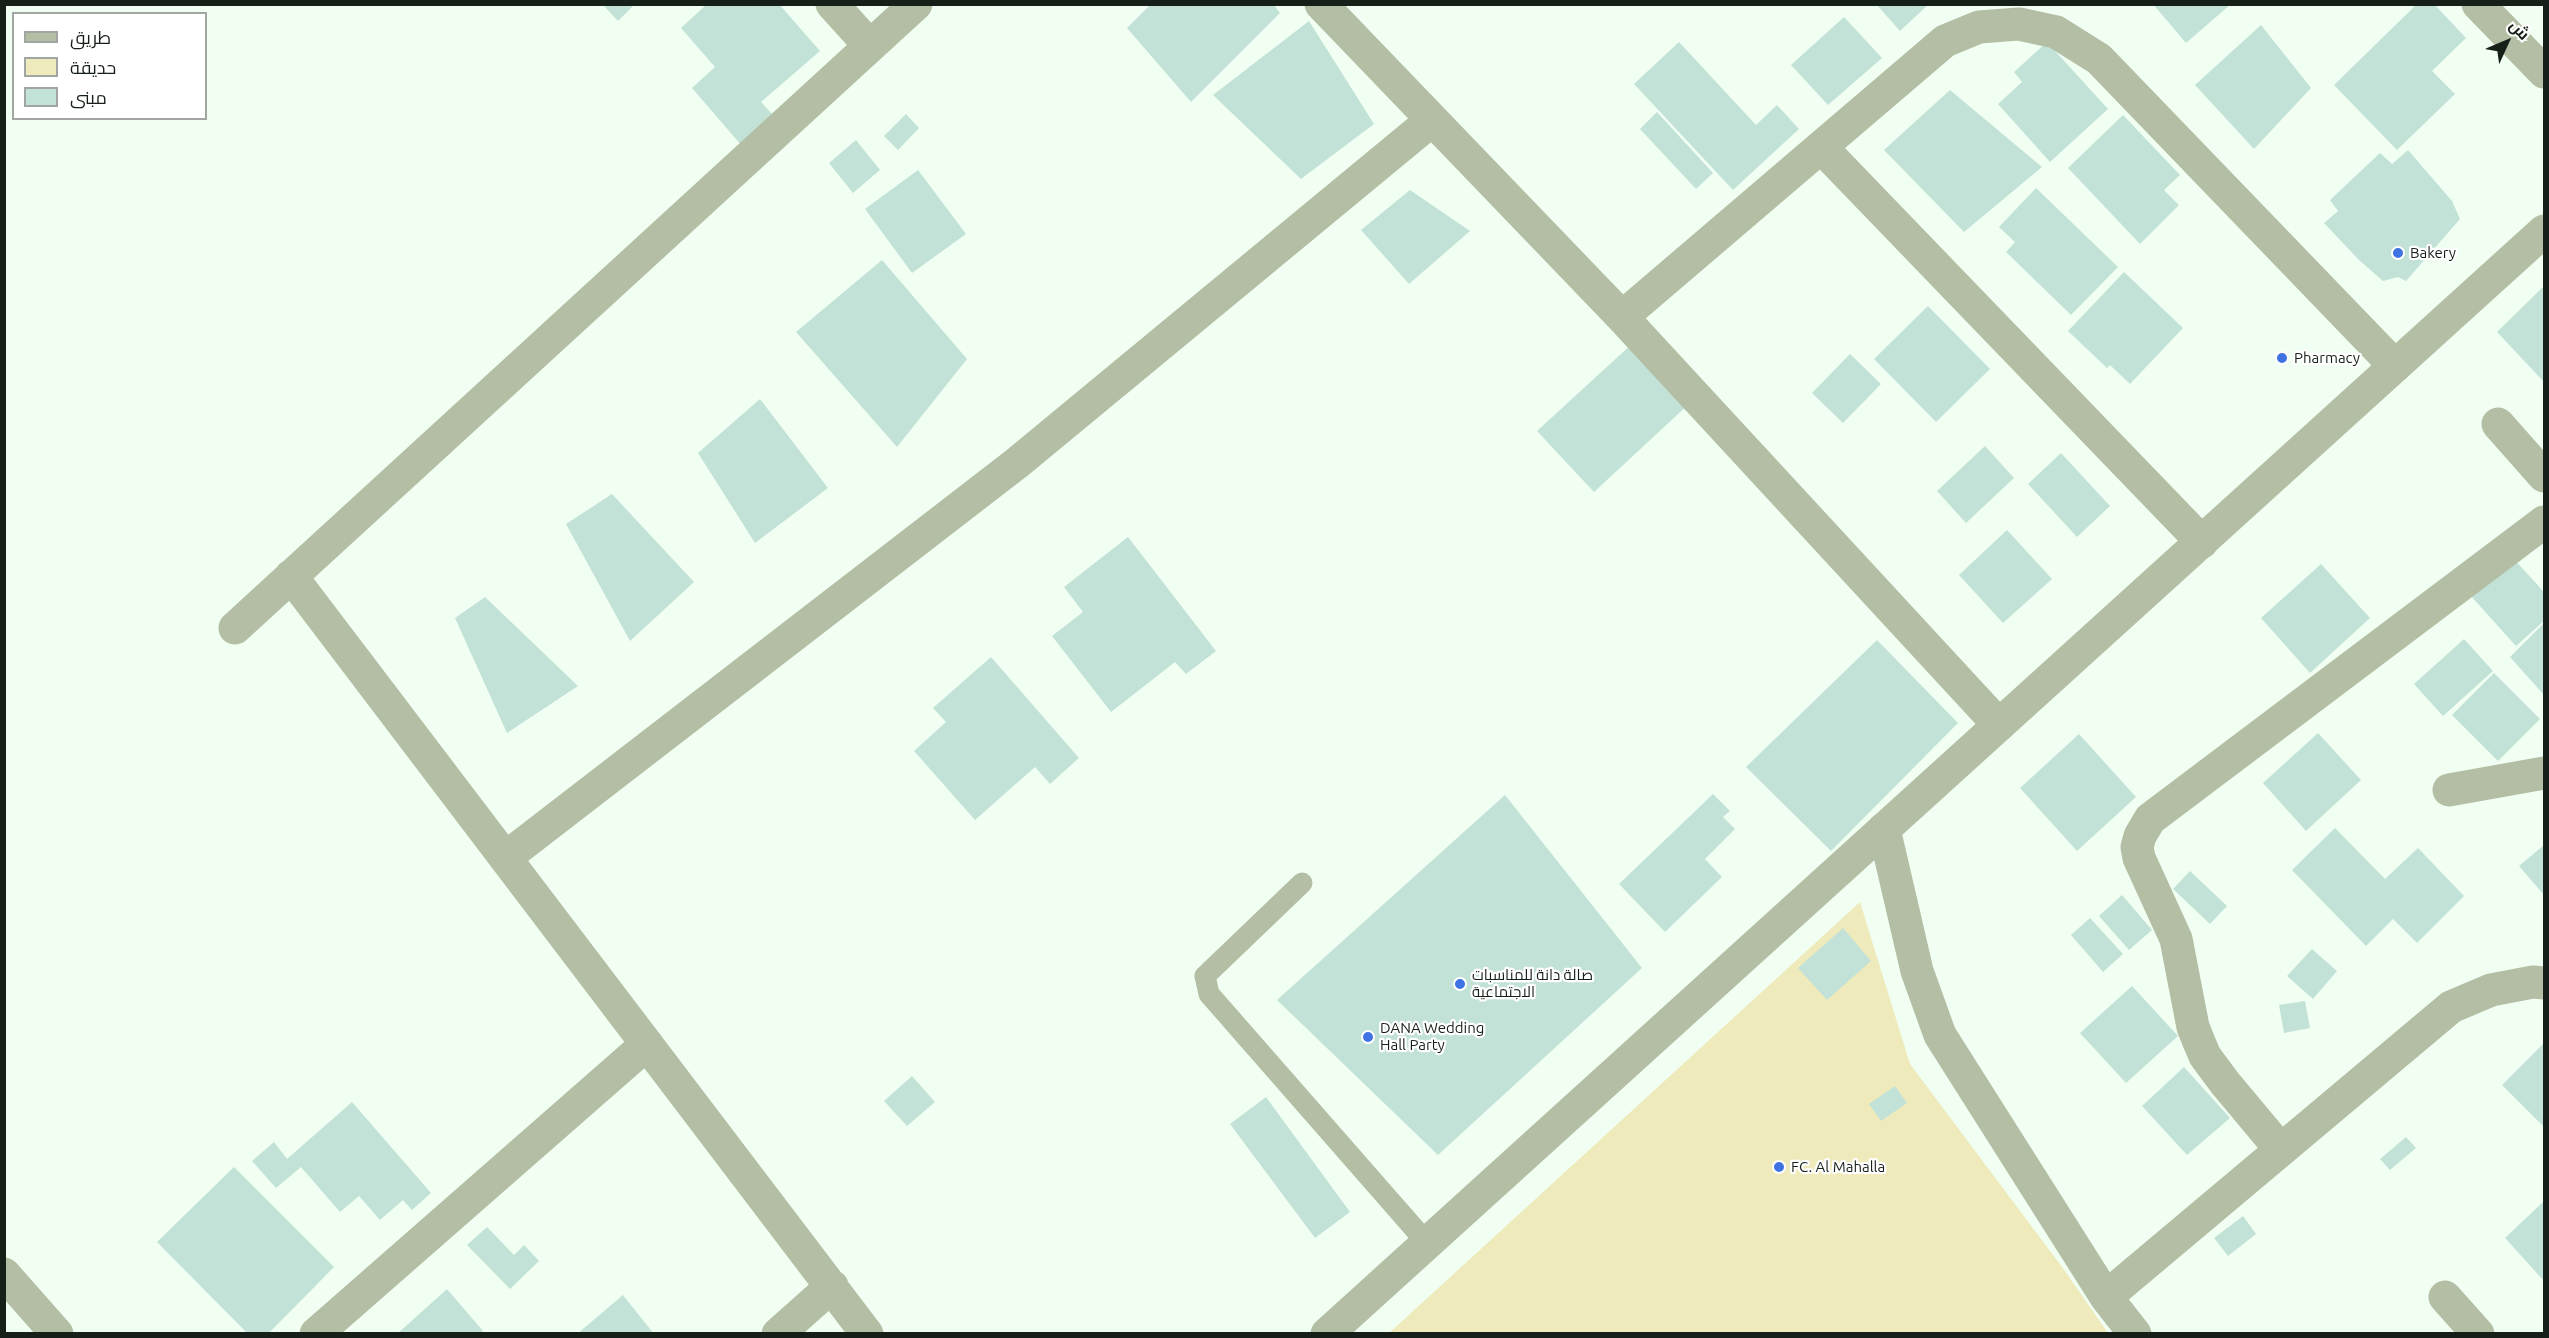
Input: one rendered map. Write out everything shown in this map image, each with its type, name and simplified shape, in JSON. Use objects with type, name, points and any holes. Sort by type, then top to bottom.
[{"type":"street","points":[[832,4],[870,45]]},
{"type":"street","points":[[235,628],[916,4]]},
{"type":"street","points":[[1321,4],[1622,317],[1999,725]]},
{"type":"street","points":[[2478,4],[2544,72]]},
{"type":"street","points":[[1622,317],[1945,41],[1979,27],[2019,24],[2056,32],[2099,59],[2396,366]]},
{"type":"street","points":[[505,858],[1017,463],[1432,120]]},
{"type":"street","points":[[1821,147],[2202,542]]},
{"type":"street","points":[[1327,1334],[2544,231]]},
{"type":"street","points":[[2498,424],[2544,476]]},
{"type":"street","points":[[2281,1150],[2225,1083],[2202,1049],[2193,1027],[2176,939],[2139,858],[2137,847],[2140,836],[2150,819],[2544,522]]},
{"type":"street","points":[[291,576],[867,1334]]},
{"type":"street","points":[[2449,790],[2544,773]]},
{"type":"street","points":[[1884,829],[1917,971],[1940,1035],[2106,1297],[2135,1334]]},
{"type":"street","points":[[2106,1297],[2451,1008],[2491,990],[2533,982],[2544,983]]},
{"type":"street","points":[[316,1334],[647,1044]]},
{"type":"street","points":[[4,1274],[57,1334]]},
{"type":"street","points":[[778,1334],[832,1286]]},
{"type":"street","points":[[2445,1297],[2478,1334]]},
{"type":"lane","points":[[1302,883],[1205,976],[1209,994],[1427,1243]]},
{"type":"green space","name":"FC. Al Mahalla","points":[[1860,902],[1910,1064],[2065,1271],[2108,1333],[1388,1334]]},
{"type":"building","points":[[606,4],[635,4],[618,21],[604,6]]},
{"type":"building","points":[[707,4],[779,4],[820,51],[761,102],[775,117],[742,146],[692,88],[715,67],[681,28]]},
{"type":"building","points":[[1151,4],[1273,4],[1280,13],[1191,102],[1127,28]]},
{"type":"building","points":[[1876,4],[1929,4],[1900,31]]},
{"type":"building","points":[[2153,4],[2231,4],[2186,43]]},
{"type":"building","points":[[2417,4],[2434,4],[2466,38],[2432,71],[2455,94],[2397,150],[2334,85]]},
{"type":"building","points":[[1844,17],[1882,58],[1828,105],[1791,65]]},
{"type":"building","points":[[1309,21],[1374,124],[1301,179],[1213,95]]},
{"type":"building","points":[[2261,25],[2311,88],[2254,149],[2195,85]]},
{"type":"building","points":[[1679,42],[1756,125],[1777,105],[1799,129],[1733,190],[1634,84]]},
{"type":"building","points":[[2047,42],[2108,109],[2050,162],[1998,104],[2022,82],[2014,72]]},
{"type":"building","points":[[1950,90],[2042,167],[1964,232],[1884,150]]},
{"type":"building","points":[[1657,112],[1713,173],[1696,189],[1640,129]]},
{"type":"building","points":[[906,114],[919,128],[898,150],[884,136]]},
{"type":"building","points":[[2123,115],[2180,175],[2164,190],[2179,205],[2140,244],[2068,168]]},
{"type":"building","points":[[856,140],[880,170],[853,193],[829,163]]},
{"type":"building","points":[[2408,150],[2452,201],[2460,219],[2406,281],[2398,277],[2383,281],[2359,260],[2324,223],[2338,211],[2330,200],[2380,153],[2392,164]]},
{"type":"building","points":[[918,170],[966,234],[912,273],[865,209]]},
{"type":"building","points":[[2036,188],[2118,267],[2071,315],[2006,252],[2015,242],[1999,227]]},
{"type":"building","points":[[1410,190],[1470,231],[1409,284],[1361,230]]},
{"type":"building","points":[[882,260],[967,359],[897,447],[796,332]]},
{"type":"building","points":[[2124,272],[2183,328],[2130,384],[2110,365],[2107,368],[2068,331]]},
{"type":"building","points":[[2544,286],[2544,382],[2497,332]]},
{"type":"building","points":[[1928,306],[1990,369],[1936,422],[1874,359]]},
{"type":"building","points":[[1634,342],[1690,403],[1594,492],[1537,431]]},
{"type":"building","points":[[1850,354],[1881,384],[1843,423],[1812,393]]},
{"type":"building","points":[[760,399],[828,488],[755,543],[698,453]]},
{"type":"building","points":[[1985,446],[2014,478],[1966,523],[1937,491]]},
{"type":"building","points":[[2061,453],[2110,506],[2077,537],[2028,484]]},
{"type":"building","points":[[612,494],[694,582],[630,641],[566,524]]},
{"type":"building","points":[[2007,530],[2052,579],[2003,623],[1959,575]]},
{"type":"building","points":[[1128,537],[1216,651],[1186,674],[1175,662],[1111,712],[1052,636],[1083,612],[1064,587]]},
{"type":"building","points":[[2512,557],[2544,590],[2544,621],[2516,646],[2470,595]]},
{"type":"building","points":[[2321,564],[2370,618],[2310,673],[2261,618]]},
{"type":"building","points":[[485,597],[578,686],[507,733],[455,618]]},
{"type":"building","points":[[2544,623],[2544,695],[2510,657]]},
{"type":"building","points":[[2464,639],[2493,671],[2443,716],[2414,684]]},
{"type":"building","points":[[1877,640],[1958,723],[1831,851],[1746,767]]},
{"type":"building","points":[[991,657],[1079,758],[1050,784],[1035,767],[975,820],[914,751],[946,722],[933,708]]},
{"type":"building","points":[[2494,673],[2540,719],[2498,761],[2452,715]]},
{"type":"building","points":[[2318,733],[2361,780],[2306,831],[2263,783]]},
{"type":"building","points":[[2079,734],[2136,797],[2077,851],[2020,788]]},
{"type":"building","points":[[1713,794],[1730,811],[1723,817],[1735,829],[1705,859],[1722,877],[1665,932],[1619,884]]},
{"type":"building","name":"صالة دانة للمناسبات الاجتماعية","points":[[1505,795],[1642,968],[1438,1155],[1277,1000]]},
{"type":"building","points":[[2335,828],[2385,879],[2418,848],[2464,896],[2417,943],[2393,919],[2366,946],[2292,870]]},
{"type":"building","points":[[2544,845],[2544,895],[2519,866]]},
{"type":"building","points":[[2190,871],[2227,906],[2210,924],[2173,889]]},
{"type":"building","points":[[2122,895],[2152,930],[2129,950],[2099,916]]},
{"type":"building","points":[[2090,918],[2123,954],[2103,972],[2071,935]]},
{"type":"building","points":[[1843,928],[1871,961],[1827,1000],[1798,968]]},
{"type":"building","points":[[2312,949],[2337,971],[2313,999],[2287,976]]},
{"type":"building","points":[[2132,986],[2178,1036],[2126,1083],[2080,1033]]},
{"type":"building","points":[[2305,1001],[2310,1028],[2284,1033],[2279,1005]]},
{"type":"building","points":[[2544,1043],[2544,1125],[2543,1126],[2502,1085]]},
{"type":"building","points":[[2184,1067],[2230,1118],[2187,1155],[2142,1106]]},
{"type":"building","points":[[912,1076],[935,1102],[907,1126],[884,1101]]},
{"type":"building","points":[[1895,1086],[1907,1103],[1881,1121],[1869,1104]]},
{"type":"building","points":[[1266,1097],[1350,1212],[1315,1238],[1230,1124]]},
{"type":"building","points":[[352,1102],[431,1193],[412,1210],[403,1200],[380,1220],[359,1196],[340,1212],[301,1167],[276,1188],[252,1161],[274,1142],[287,1159]]},
{"type":"building","points":[[2406,1137],[2416,1148],[2390,1170],[2380,1159]]},
{"type":"building","points":[[234,1167],[334,1267],[268,1334],[248,1334],[157,1242]]},
{"type":"building","points":[[2544,1201],[2544,1281],[2505,1238]]},
{"type":"building","points":[[2243,1216],[2256,1234],[2228,1256],[2214,1238]]},
{"type":"building","points":[[487,1227],[514,1255],[524,1245],[539,1261],[510,1289],[467,1245]]},
{"type":"building","points":[[447,1289],[483,1331],[480,1334],[397,1334]]},
{"type":"building","points":[[623,1295],[654,1334],[577,1334]]},
{"type":"place","name":"Bakery","points":[[2398,253]]},
{"type":"place","name":"Pharmacy","points":[[2282,358]]},
{"type":"place","name":"صالة دانة للمناسبات الاجتماعية","points":[[1460,984]]},
{"type":"place","name":"DANA Wedding Hall Party","points":[[1368,1037]]},
{"type":"place","name":"FC. Al Mahalla","points":[[1779,1167]]}]
